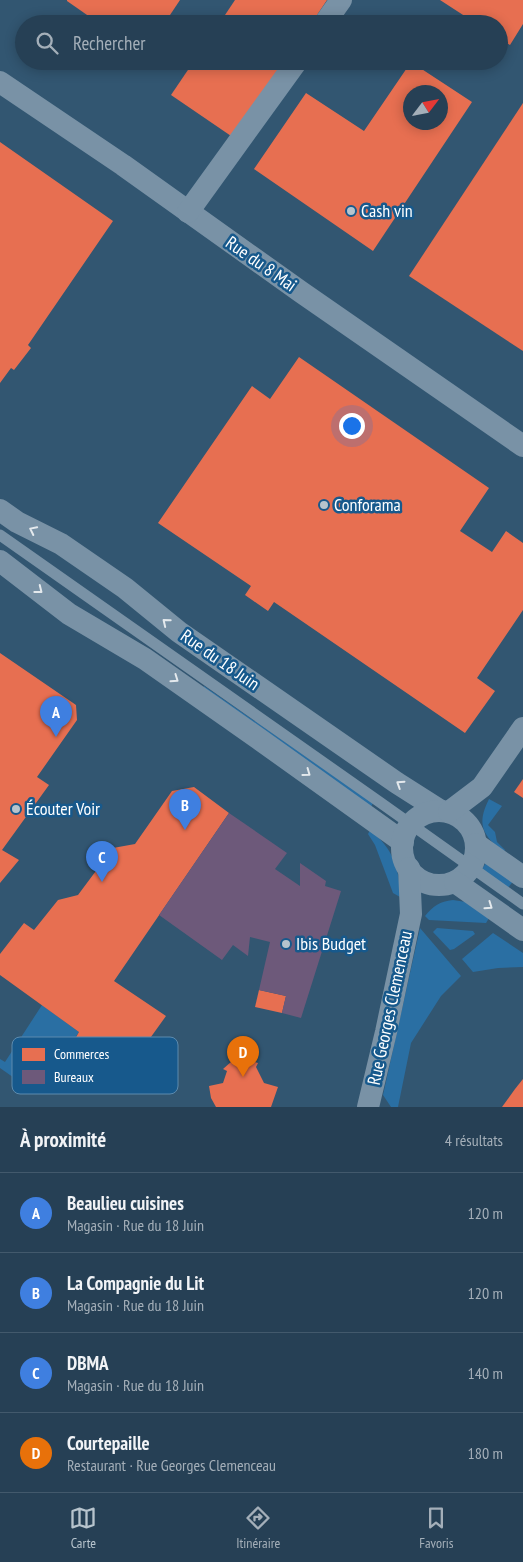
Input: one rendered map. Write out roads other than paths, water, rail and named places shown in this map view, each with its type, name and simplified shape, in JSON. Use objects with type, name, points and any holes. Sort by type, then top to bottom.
[{"type":"street","points":[[330,15],[341,0]]},
{"type":"street","points":[[188,212],[291,70]]},
{"type":"street","name":"Rue du 8 Mai","points":[[0,82],[523,446]]},
{"type":"street","name":"Rue du 18 Juin","points":[[0,510],[17,522],[61,544],[125,588],[186,637],[397,782],[445,811],[459,816],[467,823],[474,837],[523,877]]},
{"type":"street","points":[[0,561],[68,614],[145,659],[259,738],[407,833],[420,816],[430,812],[445,811],[482,787],[523,728]]},
{"type":"street","points":[[412,909],[455,878],[476,856],[474,837],[482,787]]},
{"type":"street","name":"Rue Georges Clemenceau","points":[[368,1107],[412,909],[409,868],[402,851],[407,833]]},
{"type":"street","points":[[409,868],[415,876],[424,881],[455,878],[523,930]]},
{"type":"lane","points":[[0,535],[407,833],[455,878],[523,904]]},
{"type":"place","name":"Cash vin","points":[[351,211]]},
{"type":"place","name":"Conforama","points":[[324,505]]},
{"type":"place","name":"Beaulieu cuisines","points":[[56,737]]},
{"type":"place","name":"Écouter Voir","points":[[16,809]]},
{"type":"place","name":"La Compagnie du Lit","points":[[185,830]]},
{"type":"place","name":"DBMA","points":[[102,882]]},
{"type":"place","name":"Ibis Budget","points":[[286,944]]},
{"type":"place","name":"Courtepaille","points":[[243,1077]]}]
